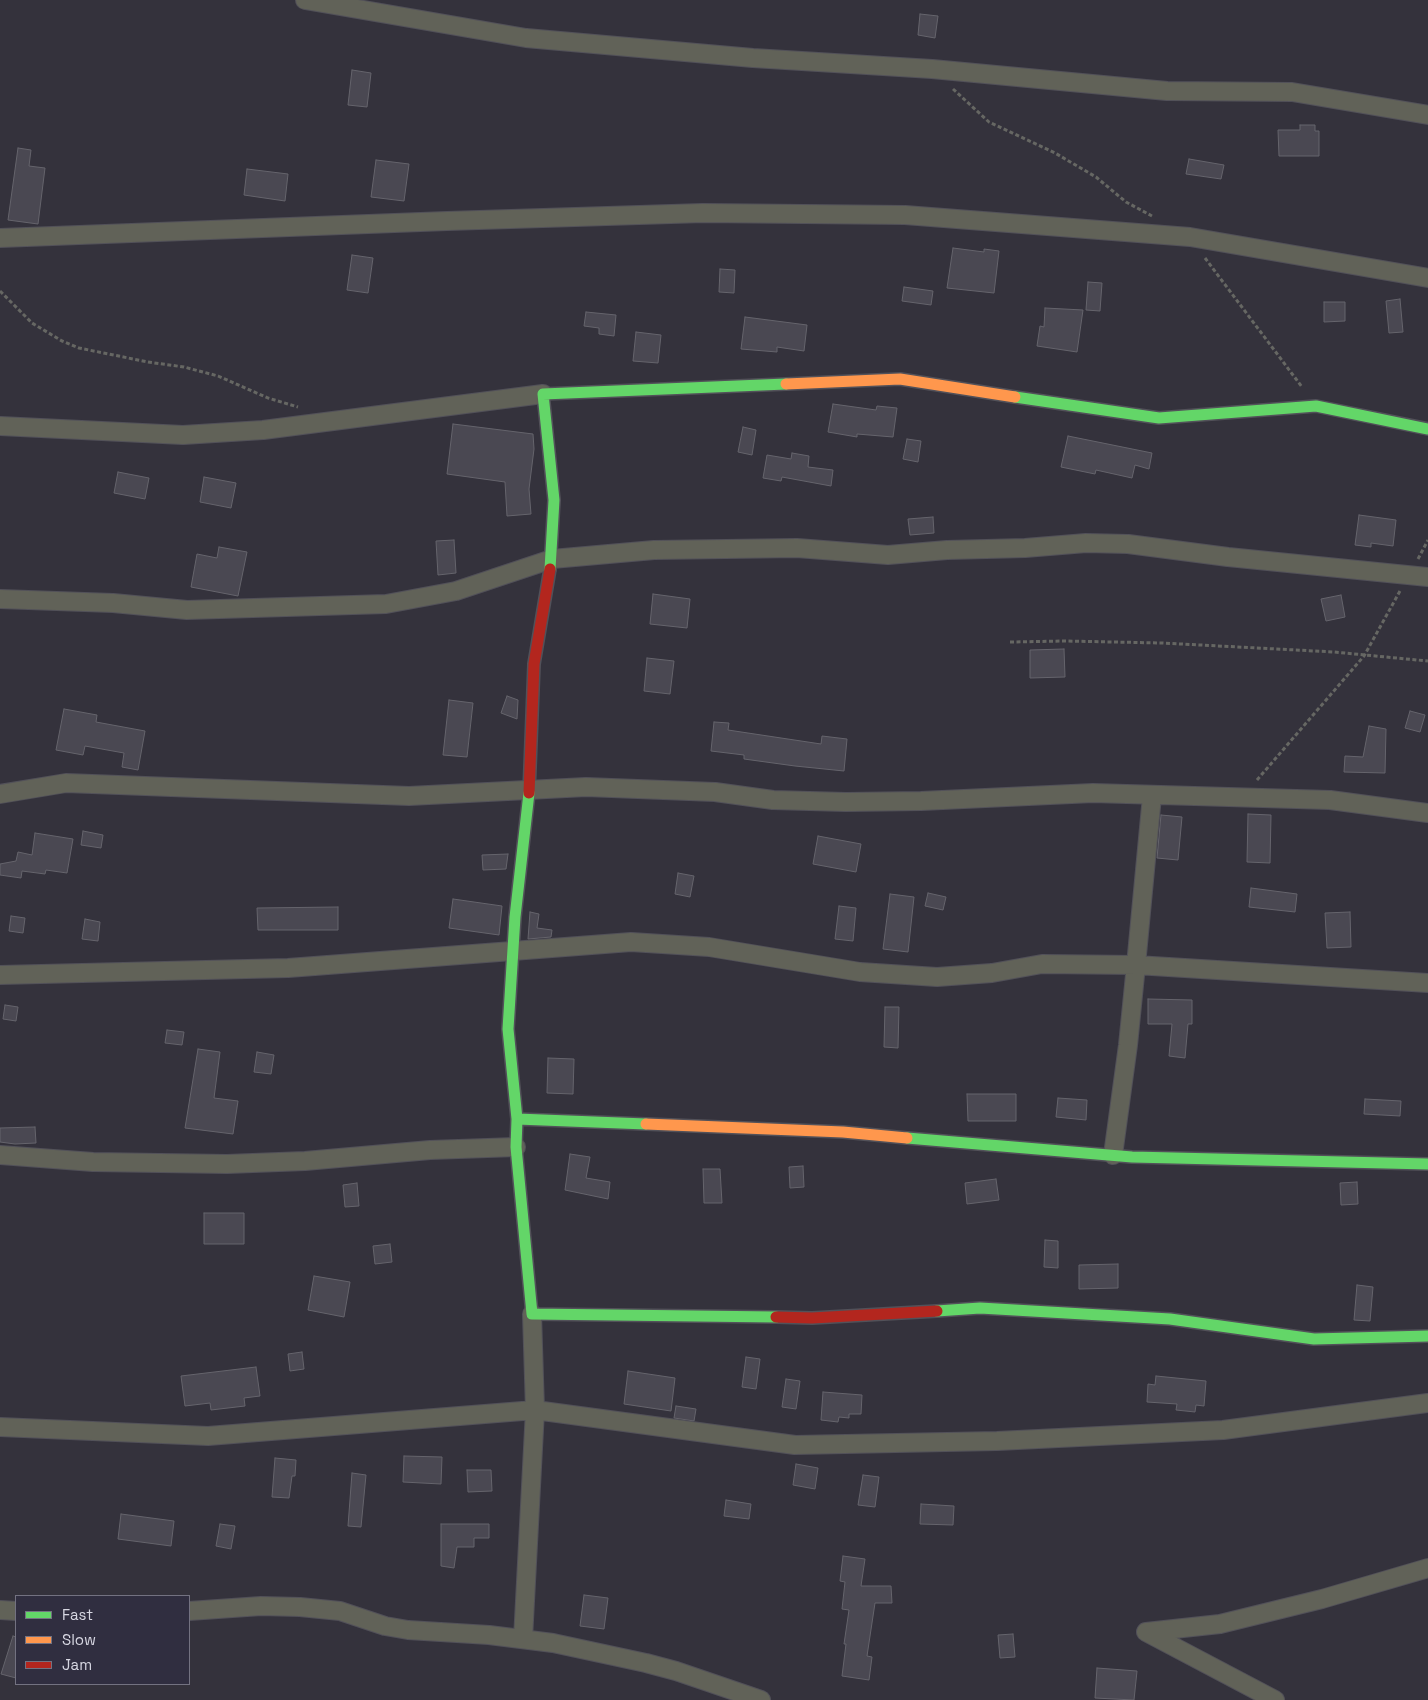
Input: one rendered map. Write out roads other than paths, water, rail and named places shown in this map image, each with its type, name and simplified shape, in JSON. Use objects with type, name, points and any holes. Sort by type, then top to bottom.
[{"type":"street","points":[[305,0],[526,38],[753,58],[942,70],[1167,91],[1292,92],[1428,115]]},
{"type":"street","points":[[0,238],[702,213],[905,215],[1190,237],[1428,278]]},
{"type":"street","points":[[0,426],[183,434],[263,430],[543,394],[900,379],[1082,408],[1159,418],[1316,406],[1428,429]]},
{"type":"street","points":[[523,1639],[536,1410],[532,1314],[516,1147],[517,1119],[508,1029],[515,917],[529,791],[534,664],[552,559],[554,500],[543,394]]},
{"type":"street","points":[[0,599],[113,603],[187,610],[386,604],[456,591],[552,559],[654,550],[797,548],[888,556],[947,550],[1026,548],[1086,543],[1128,544],[1228,557],[1428,577]]},
{"type":"street","points":[[0,794],[66,783],[409,796],[586,787],[715,792],[772,800],[846,802],[922,801],[1093,793],[1330,800],[1428,813]]},
{"type":"street","points":[[1113,1156],[1128,1045],[1152,796]]},
{"type":"street","points":[[0,975],[288,968],[631,942],[709,947],[860,972],[937,977],[992,972],[1042,964],[1136,965],[1428,983]]},
{"type":"street","points":[[517,1119],[842,1132],[1113,1156],[1428,1164]]},
{"type":"street","points":[[0,1155],[93,1162],[227,1164],[305,1161],[430,1150],[516,1147]]},
{"type":"street","points":[[532,1314],[812,1318],[980,1308],[1170,1319],[1314,1339],[1428,1336]]},
{"type":"street","points":[[0,1428],[208,1436],[536,1410],[795,1445],[997,1441],[1223,1430],[1428,1403]]},
{"type":"street","points":[[1275,1700],[1146,1632],[1220,1624],[1322,1599],[1428,1568]]},
{"type":"street","points":[[190,1611],[261,1606],[300,1607],[340,1611],[385,1626],[408,1630],[460,1632],[562,1645],[676,1670],[761,1700]]},
{"type":"street","points":[[0,1610],[15,1610]]}]
